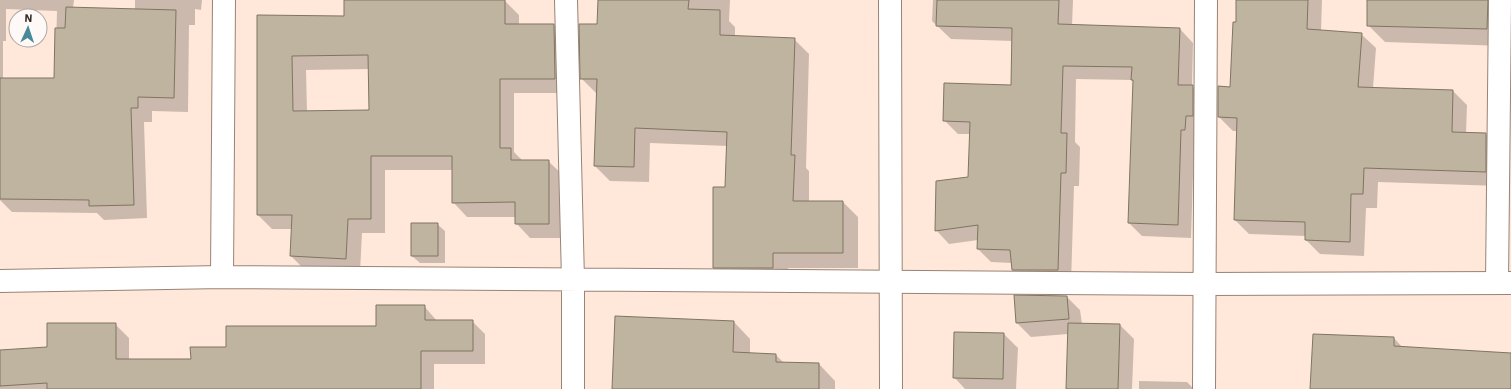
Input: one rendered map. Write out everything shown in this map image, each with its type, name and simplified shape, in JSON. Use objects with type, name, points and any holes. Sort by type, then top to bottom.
[{"type":"street","points":[[222,277],[224,0]]},
{"type":"street","points":[[566,0],[573,280],[573,389]]},
{"type":"street","points":[[890,0],[891,389]]},
{"type":"street","points":[[1204,389],[1206,0]]},
{"type":"street","points":[[0,281],[222,277],[1204,284],[1504,283],[1500,0]]},
{"type":"building","points":[[344,0],[505,0],[505,24],[554,24],[555,79],[500,79],[500,148],[511,148],[511,160],[549,160],[549,224],[515,224],[515,202],[452,203],[452,156],[371,156],[371,219],[348,219],[346,259],[290,256],[292,215],[257,215],[257,15],[344,16]],"holes":[[[368,55],[369,110],[293,111],[292,56]]]},
{"type":"building","points":[[598,0],[689,0],[688,9],[720,10],[720,35],[795,38],[791,155],[795,155],[793,201],[843,201],[843,253],[773,253],[773,268],[713,268],[713,187],[725,187],[727,132],[635,128],[634,167],[594,166],[597,79],[580,79],[579,24],[597,24]]},
{"type":"building","points":[[937,0],[1059,0],[1058,24],[1180,28],[1178,85],[1193,85],[1193,116],[1186,116],[1185,130],[1181,130],[1178,225],[1128,223],[1133,80],[1131,80],[1132,67],[1063,66],[1061,133],[1067,133],[1066,173],[1061,173],[1058,270],[1012,270],[1010,250],[977,249],[978,225],[935,231],[936,181],[968,177],[970,122],[943,121],[944,83],[1011,85],[1012,28],[936,26]]},
{"type":"building","points":[[1236,0],[1308,0],[1307,29],[1362,33],[1358,87],[1453,90],[1452,132],[1486,133],[1486,172],[1364,168],[1363,194],[1351,194],[1350,242],[1305,240],[1305,222],[1234,220],[1237,118],[1218,117],[1218,86],[1230,87],[1233,22],[1236,22]]},
{"type":"building","points":[[1367,0],[1488,0],[1487,29],[1367,26]]},
{"type":"building","points":[[66,7],[176,10],[174,98],[138,97],[138,108],[131,108],[134,205],[89,206],[89,200],[0,199],[0,78],[54,78],[55,28],[65,28]]},
{"type":"building","points":[[411,223],[438,223],[438,256],[411,256]]},
{"type":"building","points":[[1014,295],[1067,296],[1069,319],[1016,323]]},
{"type":"building","points":[[376,305],[425,305],[425,320],[473,320],[473,351],[421,351],[421,389],[47,389],[47,383],[0,386],[0,350],[47,347],[47,323],[116,323],[116,359],[191,359],[190,347],[226,347],[226,326],[376,326]]},
{"type":"building","points":[[615,316],[734,321],[733,352],[776,354],[776,362],[819,363],[819,389],[612,389]]},
{"type":"building","points":[[1068,323],[1120,324],[1118,389],[1066,389]]},
{"type":"building","points":[[954,332],[1004,333],[1003,379],[953,378]]},
{"type":"building","points":[[1313,334],[1394,337],[1394,346],[1511,353],[1511,389],[1310,389]]}]
